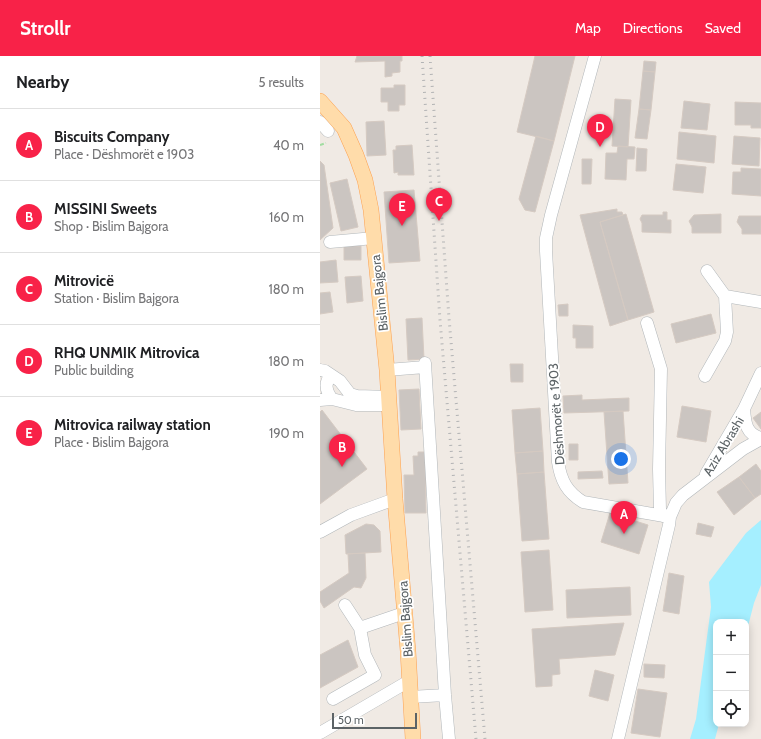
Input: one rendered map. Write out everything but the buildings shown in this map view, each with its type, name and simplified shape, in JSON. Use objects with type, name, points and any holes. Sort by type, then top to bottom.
[{"type":"main road","name":"Bislim Bajgora","points":[[320,101],[344,128],[365,180],[371,210],[387,370],[413,739]]},
{"type":"street","name":"Dëshmorët e 1903","points":[[595,56],[546,238],[558,462],[560,474],[565,485],[573,495],[583,502],[666,517]]},
{"type":"street","points":[[320,122],[328,131]]},
{"type":"street","points":[[330,242],[374,238]]},
{"type":"street","points":[[705,376],[722,347],[726,337],[725,296],[707,270]]},
{"type":"street","points":[[725,296],[761,302]]},
{"type":"street","points":[[618,739],[670,525],[660,510],[659,469],[661,369],[647,323]]},
{"type":"street","points":[[387,370],[425,365],[449,739]]},
{"type":"street","points":[[325,373],[340,380],[350,399],[356,405],[389,401]]},
{"type":"street","points":[[325,373],[327,380],[327,393],[332,399]]},
{"type":"street","name":"Aziz Abrashi","points":[[666,517],[683,495],[702,480],[744,409],[761,373]]},
{"type":"street","points":[[320,400],[350,399]]},
{"type":"street","name":"Aziz Abrashi","points":[[744,409],[746,426],[753,436],[761,438]]},
{"type":"street","points":[[702,480],[743,449],[761,438]]},
{"type":"street","points":[[320,532],[351,515],[395,498]]},
{"type":"street","points":[[333,699],[375,675],[364,655],[360,628],[345,605]]},
{"type":"street","points":[[360,628],[404,614]]},
{"type":"street","points":[[320,733],[409,681]]},
{"type":"street","points":[[410,697],[445,695]]},
{"type":"water","points":[[761,520],[761,585],[749,622],[749,619],[713,619],[713,727],[718,727],[715,739],[690,739],[696,719],[711,607],[709,582],[746,533]]},
{"type":"railway","points":[[422,56],[440,320],[476,739]]},
{"type":"railway","points":[[430,56],[449,318],[485,739]]},
{"type":"place","name":"RHQ UNMIK Mitrovica","points":[[600,147]]},
{"type":"place","name":"Mitrovicë","points":[[439,221]]},
{"type":"place","name":"Mitrovica railway station","points":[[402,226]]},
{"type":"place","name":"MISSINI Sweets","points":[[342,467]]},
{"type":"place","name":"Biscuits Company","points":[[624,534]]}]
